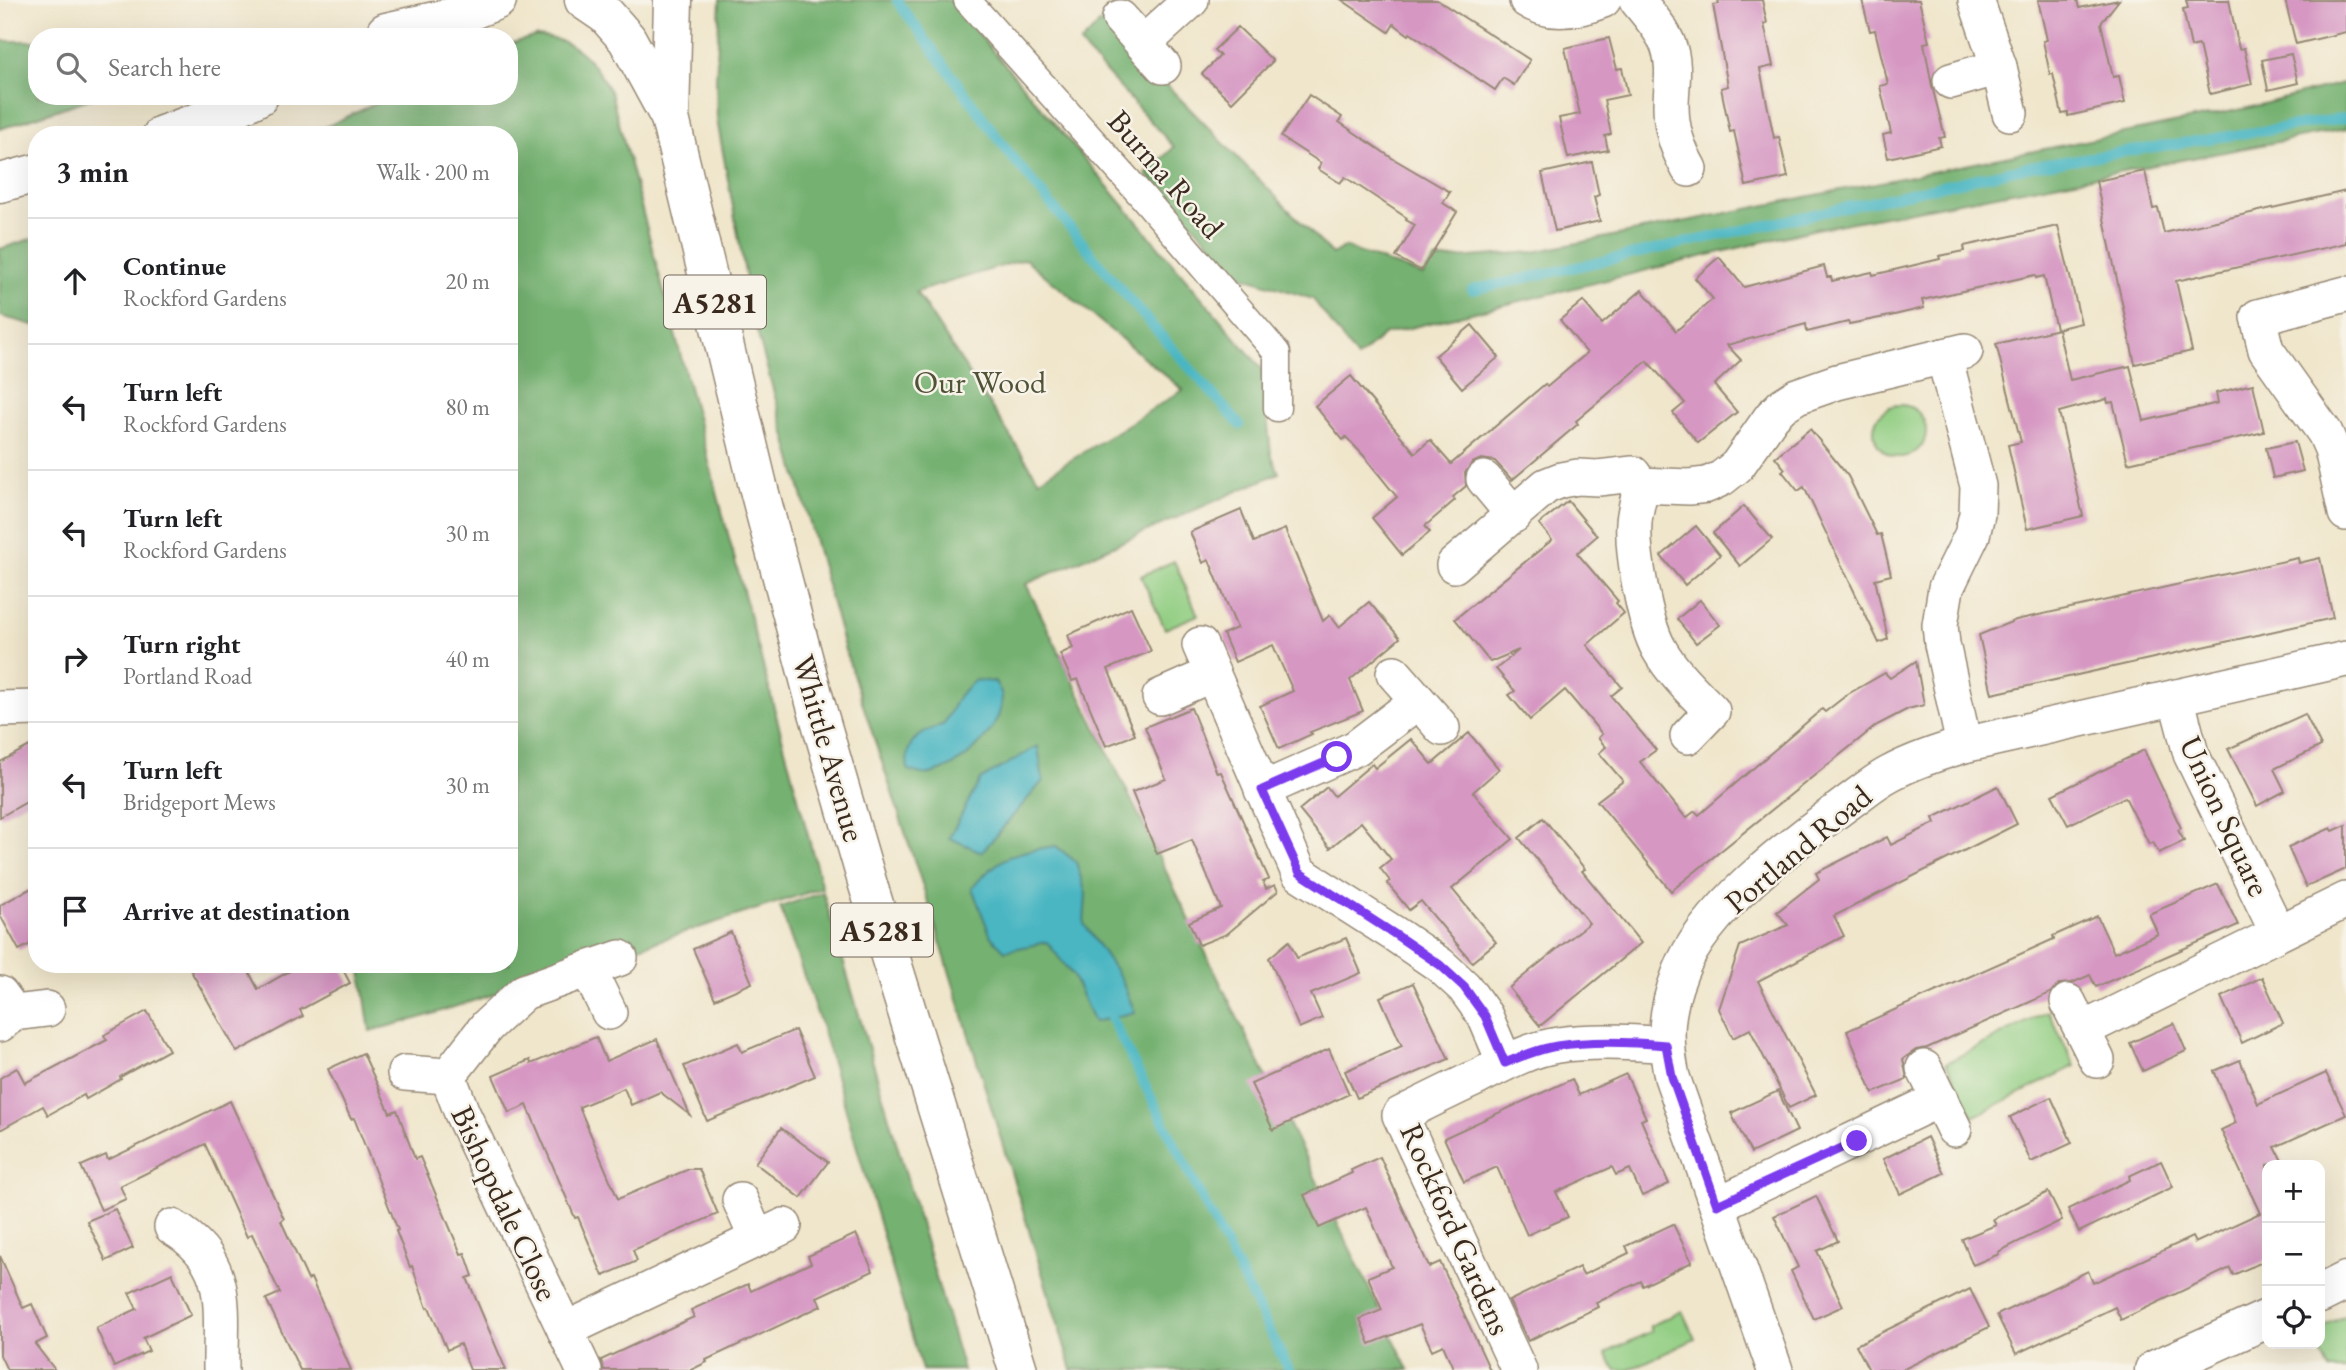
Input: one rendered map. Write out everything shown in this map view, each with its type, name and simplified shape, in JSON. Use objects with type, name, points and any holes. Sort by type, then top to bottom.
[{"type":"main road","points":[[389,28],[420,0]]},
{"type":"main road","points":[[407,28],[457,16],[497,0]]},
{"type":"main road","name":"Whittle Avenue","points":[[584,0],[606,15],[627,39],[670,118]]},
{"type":"main road","name":"Whittle Avenue","points":[[673,0],[670,118],[758,486],[815,702],[896,978],[1017,1370]]},
{"type":"main road","points":[[184,126],[237,105]]},
{"type":"main road","points":[[0,183],[28,175]]},
{"type":"main road","points":[[2325,1292],[2346,1281]]},
{"type":"main road","points":[[2154,1370],[2262,1321]]},
{"type":"street","name":"Burma Road","points":[[967,0],[1142,195],[1277,353],[1277,408]]},
{"type":"street","points":[[1119,18],[1153,55],[1191,0]]},
{"type":"street","points":[[1527,0],[1536,6],[1561,10],[1603,0]]},
{"type":"street","points":[[1637,0],[1660,30],[1668,46],[1672,64],[1672,126],[1677,146],[1689,169]]},
{"type":"street","points":[[1976,0],[1999,67],[2010,113]]},
{"type":"street","points":[[1951,81],[1999,67]]},
{"type":"street","points":[[2346,294],[2258,317],[2266,350],[2325,433],[2332,449],[2346,513]]},
{"type":"street","points":[[1641,485],[1707,485],[1722,478],[1737,466],[1772,416],[1797,396],[1837,382],[1954,354],[1978,486],[1977,514],[1972,535],[1946,588],[1940,625],[1964,745]]},
{"type":"street","points":[[1454,565],[1546,486],[1561,480],[1633,474],[1641,485],[1634,521],[1634,545],[1652,632],[1658,648],[1669,663],[1712,711],[1688,736]]},
{"type":"street","points":[[1483,479],[1514,515]]},
{"type":"street","points":[[1160,697],[1206,659],[1300,873],[1440,965],[1464,987],[1485,1016],[1505,1063]]},
{"type":"street","name":"Portland Road","points":[[1775,1370],[1672,1077],[1666,1045],[1669,1010],[1680,972],[1696,943],[1730,899],[1824,821],[1887,775],[1922,758],[1964,745],[2346,659]]},
{"type":"street","points":[[1394,673],[1442,728]]},
{"type":"street","name":"Union Square","points":[[2176,697],[2191,754],[2278,933]]},
{"type":"street","points":[[1262,790],[1356,748],[1418,701]]},
{"type":"street","points":[[0,709],[28,708]]},
{"type":"street","name":"Union Square","points":[[2082,1031],[2346,900]]},
{"type":"street","name":"Bishopdale Close","points":[[448,1076],[487,1026],[524,992],[604,963],[609,1012]]},
{"type":"street","name":"Rockford Gardens","points":[[1519,1370],[1400,1115],[1505,1063],[1557,1045],[1666,1045]]},
{"type":"street","points":[[1717,1205],[1947,1114],[1924,1068]]},
{"type":"street","name":"Bishopdale Close","points":[[405,1073],[448,1076]]},
{"type":"street","name":"Bishopdale Close","points":[[448,1076],[462,1114],[584,1370]]},
{"type":"street","name":"Bishopdale Close","points":[[565,1330],[770,1233],[740,1200]]},
{"type":"street","points":[[172,1227],[189,1237],[204,1255],[216,1279],[222,1299],[221,1370]]},
{"type":"green space","points":[[720,0],[950,0],[1262,369],[1271,454],[1279,473],[1026,584],[1409,1370],[1072,1370],[927,899],[844,647],[753,317],[717,120]],"holes":[[[1025,259],[1183,390],[1039,480],[916,292]]]},
{"type":"green space","points":[[1103,20],[1332,254],[1344,247],[1423,275],[1434,260],[1533,252],[2248,108],[2346,82],[2346,129],[1816,229],[1385,334],[1357,358],[1313,299],[1241,276],[1146,174],[1174,147],[1080,44]]},
{"type":"green space","points":[[537,36],[574,47],[590,61],[611,93],[822,888],[420,1018],[370,1031],[361,973],[518,973],[518,126],[328,126],[372,105],[518,105],[518,41]]},
{"type":"green space","points":[[0,41],[28,41],[28,105],[71,105],[0,129]]},
{"type":"green space","points":[[28,240],[28,324],[0,316],[0,249]]},
{"type":"green space","points":[[1900,405],[1919,412],[1926,431],[1919,450],[1900,457],[1881,450],[1874,431],[1881,412]]},
{"type":"green space","points":[[1174,561],[1198,615],[1165,629],[1141,576]]},
{"type":"green space","points":[[823,892],[963,1370],[922,1370],[822,1028],[780,907]]},
{"type":"green space","points":[[2048,1011],[2075,1066],[1973,1117],[1946,1063]]},
{"type":"green space","points":[[1682,1311],[1695,1339],[1629,1370],[1615,1370],[1606,1353],[1652,1331],[1650,1326]]},
{"type":"green space","points":[[2346,1315],[2346,1370],[2329,1370],[2318,1349],[2325,1349],[2325,1326]]},
{"type":"water","points":[[975,680],[995,682],[1002,695],[1000,710],[987,735],[966,756],[942,770],[925,775],[908,770],[908,751],[911,745],[920,735],[944,724],[959,695]]},
{"type":"water","points":[[1038,746],[1043,781],[982,852],[949,838],[980,780]]},
{"type":"water","points":[[1056,846],[1076,862],[1086,894],[1084,924],[1121,979],[1135,1012],[1094,1022],[1073,976],[1047,942],[1005,951],[991,937],[972,888],[991,868],[1009,857],[1029,850]]},
{"type":"building","points":[[1342,0],[1437,0],[1530,60],[1514,85],[1503,78],[1495,90],[1410,33],[1409,35],[1394,24],[1389,32]]},
{"type":"building","points":[[1718,0],[1762,0],[1773,66],[1760,69],[1774,138],[1779,137],[1788,177],[1746,186],[1734,131],[1730,132],[1721,88],[1728,86],[1713,5],[1719,4]]},
{"type":"building","points":[[1862,0],[1919,0],[1929,42],[1924,43],[1932,86],[1945,137],[1939,138],[1941,146],[1888,158],[1883,135],[1891,133],[1880,86],[1888,84],[1875,30],[1870,31]]},
{"type":"building","points":[[2038,0],[2077,0],[2079,8],[2119,0],[2101,23],[2113,77],[2119,76],[2125,103],[2068,116],[2068,113],[2062,114],[2043,41],[2047,40]]},
{"type":"building","points":[[2186,0],[2229,0],[2239,49],[2244,48],[2252,84],[2210,94],[2199,45],[2191,47],[2183,9],[2188,8]]},
{"type":"building","points":[[2285,0],[2346,0],[2346,32],[2296,44]]},
{"type":"building","points":[[1238,27],[1273,61],[1232,102],[1202,74],[1220,56],[1214,50]]},
{"type":"building","points":[[1609,38],[1617,69],[1622,68],[1628,95],[1604,100],[1611,134],[1605,136],[1608,150],[1568,158],[1559,118],[1580,114],[1565,48]]},
{"type":"building","points":[[2291,54],[2298,83],[2268,90],[2262,60]]},
{"type":"building","points":[[1309,95],[1342,117],[1339,122],[1392,158],[1450,192],[1443,203],[1457,212],[1421,271],[1396,257],[1415,225],[1345,177],[1340,183],[1318,169],[1321,163],[1281,137]]},
{"type":"building","points":[[1592,162],[1599,195],[1594,197],[1600,221],[1555,231],[1542,173]]},
{"type":"building","points":[[2145,171],[2153,209],[2158,208],[2164,233],[2346,191],[2346,243],[2176,281],[2192,351],[2135,364],[2096,181]]},
{"type":"building","points":[[2058,226],[2081,323],[2056,329],[2044,276],[2036,278],[2035,275],[1922,300],[1924,308],[1890,316],[1807,332],[1806,324],[1727,345],[1741,360],[1714,385],[1737,412],[1698,443],[1673,413],[1685,403],[1647,361],[1512,480],[1495,461],[1481,459],[1472,463],[1465,473],[1466,486],[1453,497],[1455,500],[1425,526],[1430,532],[1402,555],[1372,518],[1397,497],[1364,456],[1346,437],[1343,440],[1315,406],[1351,376],[1415,453],[1430,440],[1451,464],[1545,384],[1547,387],[1587,353],[1560,320],[1583,301],[1602,324],[1642,290],[1676,331],[1713,299],[1695,278],[1719,257],[1744,287],[1824,266],[1827,277],[1831,277],[1832,281],[1872,272],[1873,275],[1940,259],[1939,256],[1965,251],[1964,246]]},
{"type":"building","points":[[1472,325],[1499,357],[1462,388],[1435,356]]},
{"type":"building","points":[[2058,329],[2070,380],[2130,366],[2144,421],[2218,403],[2216,393],[2253,384],[2264,432],[2128,463],[2113,402],[2108,403],[2107,399],[2059,412],[2083,516],[2027,529],[2008,445],[2021,442],[1996,344]]},
{"type":"building","points":[[1810,429],[1848,476],[1877,535],[1881,534],[1891,575],[1875,579],[1888,639],[1879,643],[1804,487],[1798,491],[1775,457]]},
{"type":"building","points":[[2295,442],[2303,471],[2273,478],[2266,448]]},
{"type":"building","points":[[1568,501],[1597,536],[1577,553],[1618,601],[1616,603],[1624,613],[1587,645],[1622,687],[1611,696],[1656,750],[1640,762],[1686,818],[1695,811],[1699,815],[1822,709],[1825,712],[1848,694],[1885,673],[1890,678],[1916,661],[1924,705],[1908,709],[1877,725],[1671,891],[1597,801],[1623,781],[1599,753],[1606,747],[1598,738],[1602,734],[1565,690],[1530,720],[1509,695],[1515,691],[1496,669],[1519,650],[1490,662],[1455,619],[1552,540],[1539,524]]},
{"type":"building","points":[[1744,506],[1772,539],[1740,566],[1713,533]]},
{"type":"building","points":[[1241,510],[1254,542],[1285,529],[1323,621],[1330,615],[1339,627],[1369,602],[1400,638],[1350,680],[1363,711],[1310,732],[1312,734],[1279,749],[1260,706],[1293,691],[1273,645],[1235,662],[1223,634],[1237,628],[1209,560],[1203,563],[1190,532]]},
{"type":"building","points":[[1696,526],[1720,555],[1685,585],[1661,556]]},
{"type":"building","points":[[2298,558],[2299,563],[2320,558],[2333,618],[1992,694],[1979,635],[2016,620]]},
{"type":"building","points":[[1700,600],[1720,625],[1696,643],[1677,619]]},
{"type":"building","points":[[1131,607],[1151,651],[1108,669],[1135,735],[1106,746],[1078,679],[1072,681],[1060,654],[1073,648],[1068,635]]},
{"type":"building","points":[[1191,708],[1217,773],[1221,772],[1269,879],[1263,882],[1266,889],[1275,885],[1278,891],[1227,934],[1199,945],[1189,922],[1221,908],[1192,840],[1157,854],[1132,792],[1166,779],[1145,727]]},
{"type":"building","points":[[2305,714],[2321,746],[2274,769],[2285,791],[2257,806],[2228,749]]},
{"type":"building","points":[[1469,733],[1499,769],[1473,792],[1513,839],[1452,889],[1496,942],[1472,962],[1421,901],[1409,910],[1387,883],[1390,881],[1380,868],[1391,859],[1361,822],[1330,848],[1299,810],[1327,787],[1334,796],[1372,764],[1375,768],[1411,739],[1432,764]]},
{"type":"building","points":[[28,747],[28,801],[0,817],[0,762]]},
{"type":"building","points":[[2144,750],[2181,828],[2178,830],[2184,841],[2159,853],[2153,842],[2149,844],[2125,797],[2068,825],[2052,795]]},
{"type":"building","points":[[1998,786],[2017,824],[1834,916],[1844,936],[1758,981],[1816,1095],[1789,1108],[1750,1029],[1733,1038],[1719,1009],[1740,946],[1788,925],[1777,912],[1819,879],[1816,873],[1887,837],[1891,845],[1935,823],[1933,818]]},
{"type":"building","points":[[1543,818],[1641,943],[1540,1026],[1509,988],[1589,923],[1519,838]]},
{"type":"building","points":[[2346,825],[2346,869],[2306,887],[2288,847],[2331,828],[2333,831]]},
{"type":"building","points":[[2218,884],[2238,925],[2096,987],[2090,975],[2072,983],[2060,984],[2050,993],[1927,1048],[1916,1050],[1903,1059],[1907,1079],[1873,1093],[1847,1031],[2054,939],[2053,936],[2097,916],[2114,953],[2158,934],[2149,914]]},
{"type":"building","points":[[28,890],[28,946],[19,950],[0,915],[0,905]]},
{"type":"building","points":[[731,932],[752,983],[715,999],[693,949]]},
{"type":"building","points":[[1346,938],[1361,973],[1311,994],[1322,1018],[1299,1028],[1269,958],[1289,941],[1297,958]]},
{"type":"building","points":[[192,973],[250,973],[258,989],[286,973],[345,973],[350,983],[300,1010],[303,1016],[237,1052]]},
{"type":"building","points":[[2262,977],[2283,1023],[2242,1043],[2221,997]]},
{"type":"building","points":[[1413,983],[1449,1059],[1357,1098],[1345,1071],[1402,1046],[1380,997]]},
{"type":"building","points":[[147,1011],[169,1050],[86,1099],[84,1095],[48,1115],[43,1106],[0,1130],[0,1078],[17,1068],[25,1083],[107,1040],[104,1035]]},
{"type":"building","points":[[2174,1023],[2186,1051],[2143,1071],[2130,1043]]},
{"type":"building","points":[[795,1030],[815,1076],[707,1121],[684,1066],[738,1043],[742,1052]]},
{"type":"building","points":[[596,1037],[606,1061],[657,1039],[690,1115],[660,1092],[631,1105],[624,1088],[579,1107],[618,1199],[689,1169],[699,1169],[718,1214],[633,1250],[637,1261],[603,1276],[527,1105],[509,1113],[493,1076],[530,1060],[531,1064]]},
{"type":"building","points":[[1329,1049],[1349,1094],[1273,1130],[1251,1084]]},
{"type":"building","points":[[363,1053],[390,1113],[397,1110],[415,1159],[420,1157],[461,1254],[465,1253],[473,1276],[467,1278],[506,1370],[470,1370],[460,1344],[447,1350],[429,1307],[427,1308],[354,1118],[351,1119],[328,1069]]},
{"type":"building","points":[[2240,1060],[2258,1104],[2326,1073],[2346,1115],[2275,1147],[2282,1160],[2262,1160],[2262,1262],[2233,1275],[2230,1268],[2121,1320],[2115,1307],[2016,1354],[1997,1315],[2088,1271],[2093,1283],[2192,1237],[2195,1243],[2260,1213],[2221,1130],[2236,1123],[2214,1071]]},
{"type":"building","points":[[1626,1074],[1646,1118],[1641,1120],[1669,1184],[1642,1196],[1630,1169],[1616,1175],[1612,1167],[1556,1192],[1568,1217],[1527,1235],[1497,1167],[1464,1182],[1444,1138],[1572,1079],[1579,1095]]},
{"type":"building","points":[[1778,1091],[1797,1131],[1751,1153],[1731,1113]]},
{"type":"building","points":[[2051,1097],[2072,1143],[2031,1162],[2010,1117]]},
{"type":"building","points":[[230,1101],[284,1219],[281,1221],[308,1280],[311,1278],[351,1370],[300,1370],[266,1299],[280,1293],[252,1234],[247,1237],[205,1144],[120,1186],[126,1199],[101,1210],[81,1166],[106,1155],[108,1160]]},
{"type":"building","points":[[781,1128],[828,1162],[801,1198],[755,1163]]},
{"type":"building","points":[[1927,1137],[1944,1173],[1900,1194],[1883,1159]]},
{"type":"building","points":[[1380,1157],[1429,1267],[1440,1262],[1490,1370],[1454,1370],[1443,1345],[1432,1350],[1420,1324],[1370,1344],[1360,1319],[1382,1310],[1368,1277],[1392,1267],[1366,1207],[1319,1228],[1304,1195]]},
{"type":"building","points":[[2161,1161],[2173,1187],[2079,1232],[2068,1209],[2130,1180],[2129,1176]]},
{"type":"building","points":[[2048,1192],[2062,1220],[1973,1265],[1962,1239],[1996,1225],[1993,1219]]},
{"type":"building","points":[[1816,1196],[1838,1241],[1817,1251],[1843,1306],[1814,1319],[1791,1271],[1798,1267],[1774,1216]]},
{"type":"building","points":[[115,1209],[133,1248],[106,1261],[87,1221]]},
{"type":"building","points":[[1673,1224],[1692,1262],[1643,1286],[1641,1281],[1596,1303],[1598,1307],[1528,1341],[1509,1301],[1579,1267],[1583,1275],[1629,1253],[1626,1246]]},
{"type":"building","points":[[856,1234],[873,1271],[817,1297],[821,1306],[706,1360],[707,1362],[691,1370],[604,1370],[601,1360],[694,1317],[691,1310],[748,1284],[751,1291],[811,1263],[808,1256]]},
{"type":"building","points":[[0,1256],[23,1308],[32,1304],[47,1338],[35,1344],[55,1370],[7,1370],[0,1355]]},
{"type":"building","points":[[172,1273],[191,1315],[143,1338],[149,1351],[114,1367],[96,1328],[137,1309],[129,1293]]},
{"type":"building","points":[[1970,1289],[1989,1327],[1902,1370],[1869,1370],[1856,1345]]},
{"type":"waterway","points":[[897,1],[1012,157],[1128,298],[1240,425]]},
{"type":"waterway","points":[[1472,290],[2032,166],[2346,118]]},
{"type":"waterway","points":[[1111,1018],[1289,1370]]},
{"type":"route","points":[[1337,757],[1262,790],[1300,873],[1440,965],[1464,987],[1485,1016],[1505,1063],[1557,1045],[1666,1045],[1672,1077],[1717,1205],[1857,1141]]},
{"type":"park label","name":"Our Wood","points":[[980,382]]}]
